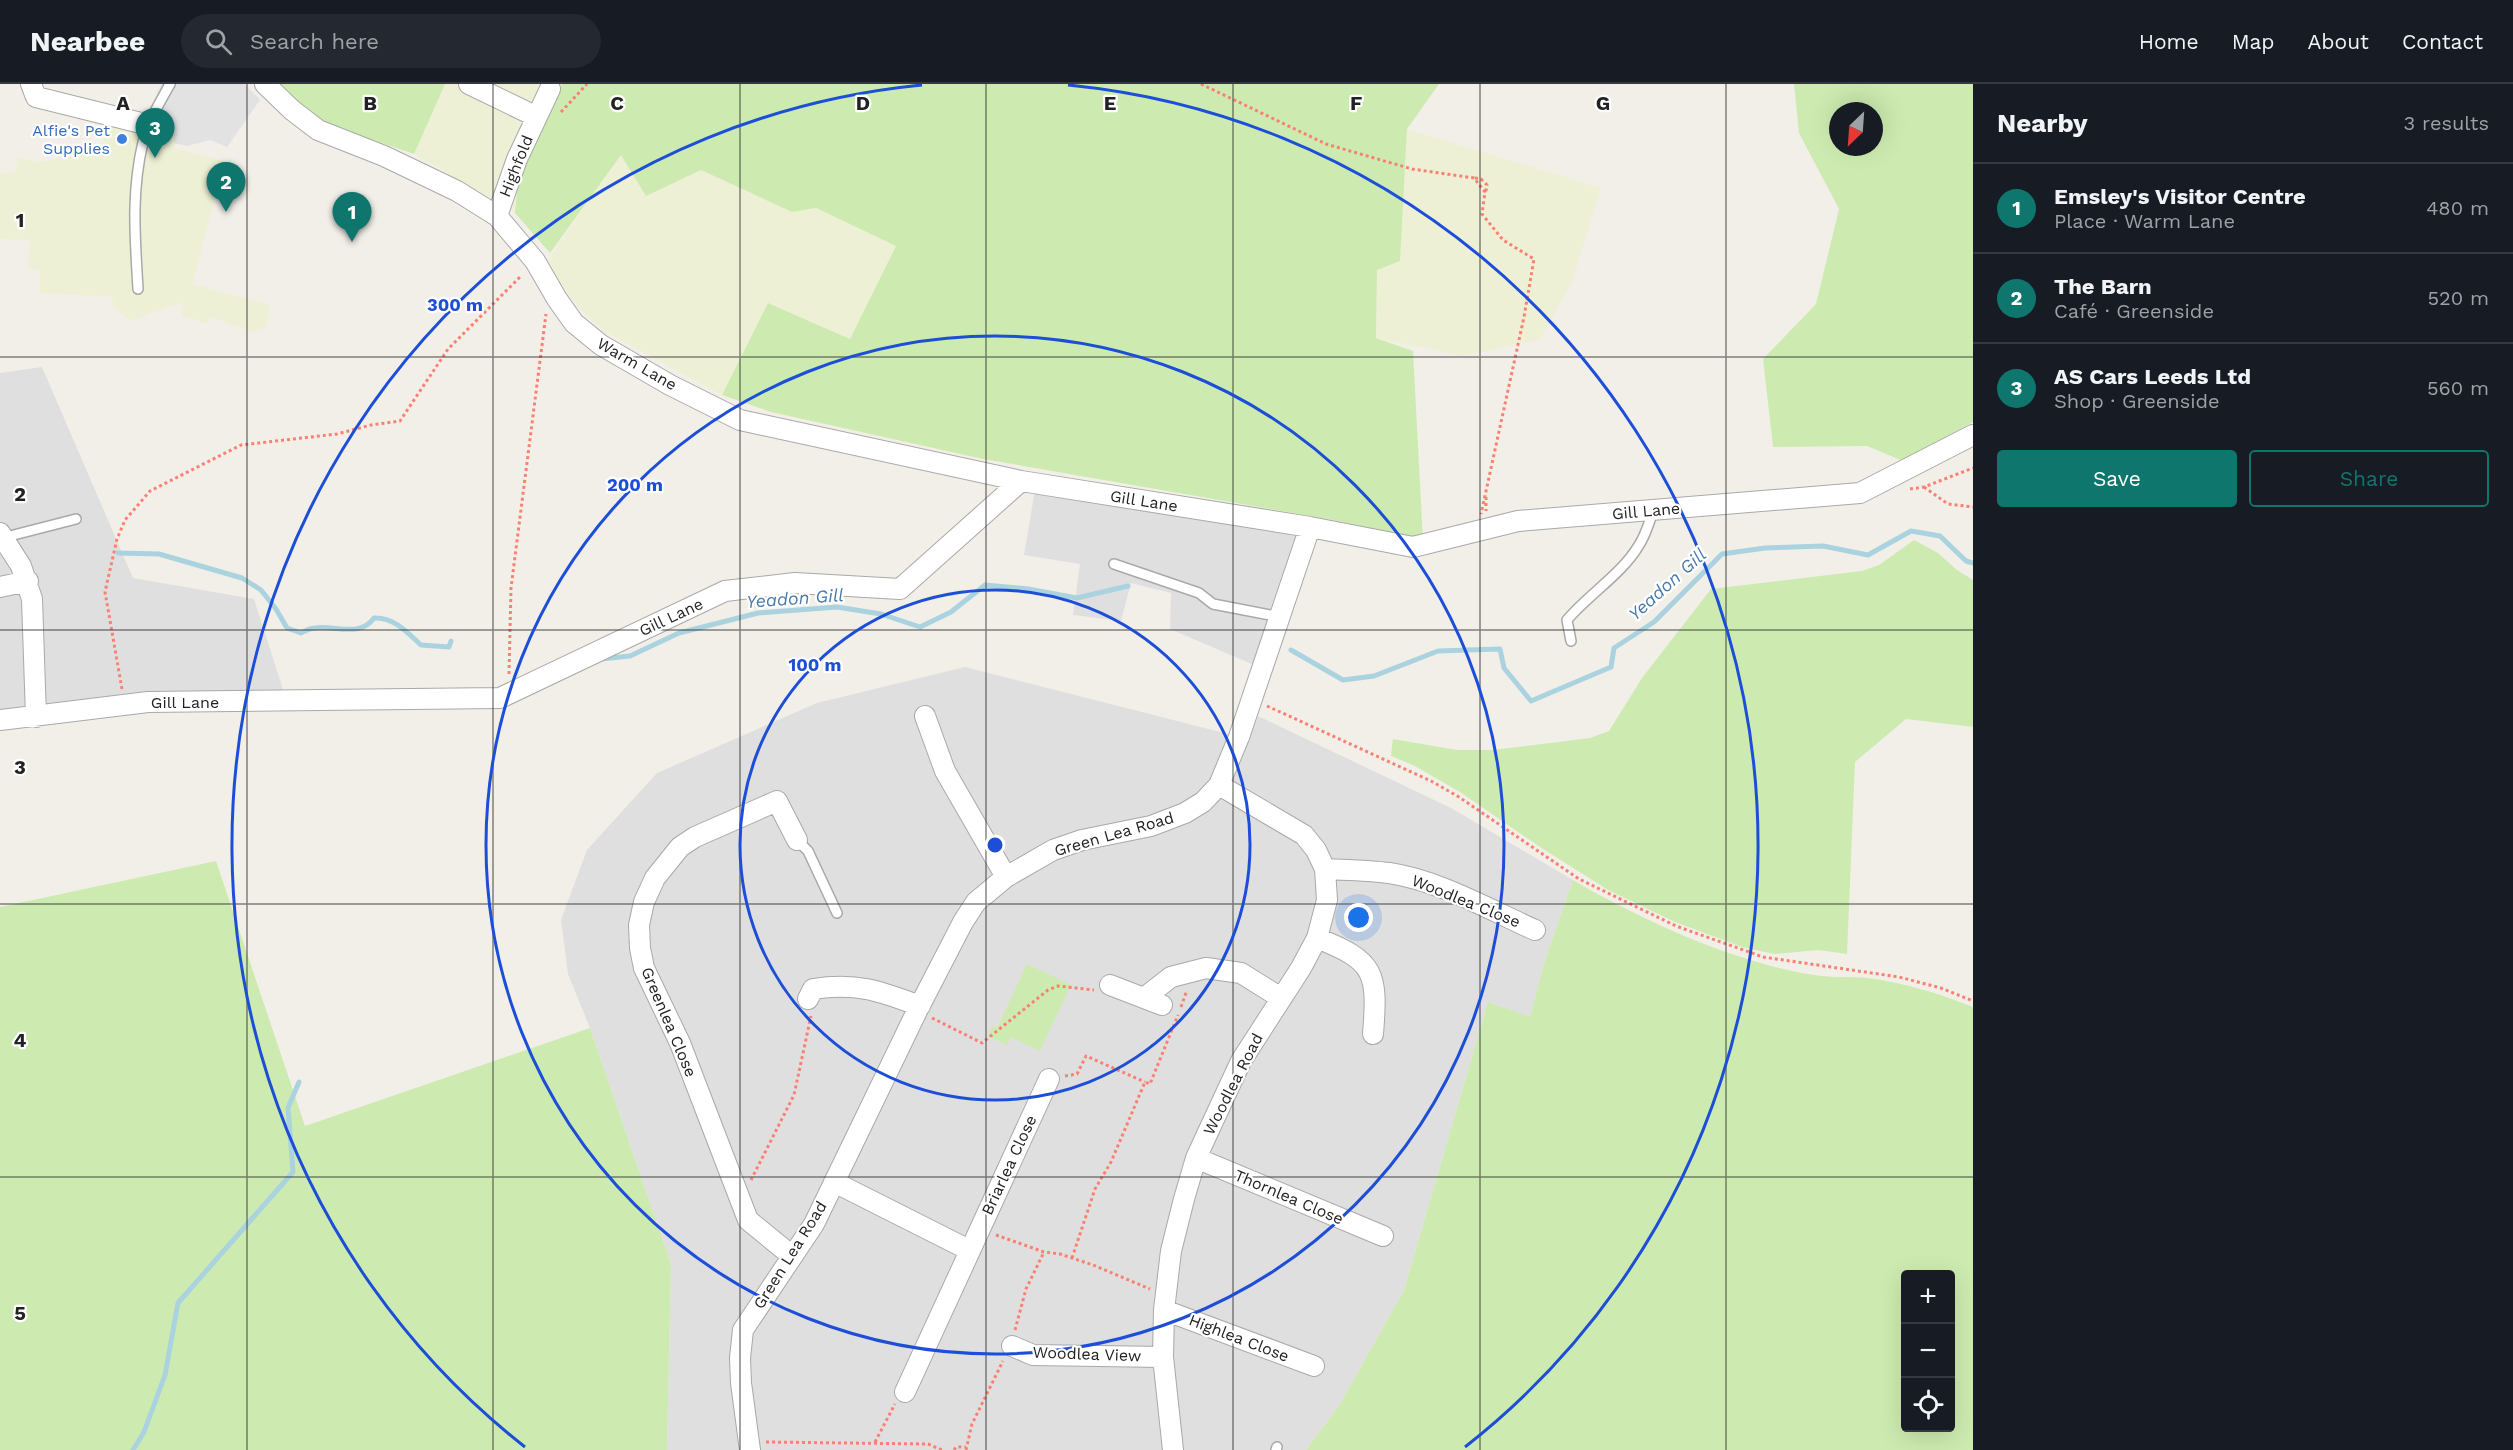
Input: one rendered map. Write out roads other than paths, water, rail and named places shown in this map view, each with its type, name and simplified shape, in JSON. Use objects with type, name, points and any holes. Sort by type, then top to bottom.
[{"type":"street","points":[[31,84],[36,97],[149,125]]},
{"type":"street","name":"Warm Lane","points":[[265,84],[292,110],[318,130],[384,156],[436,181],[497,216],[536,261],[556,299],[574,323],[601,345],[670,385],[740,420],[1021,481]]},
{"type":"street","name":"Highfold","points":[[469,84],[537,117]]},
{"type":"street","name":"Highfold","points":[[497,216],[517,159],[550,89]]},
{"type":"street","name":"Gill Lane","points":[[0,720],[148,702],[500,698],[725,591],[795,583],[900,589],[1021,481],[1310,527],[1413,547],[1518,521],[1860,493],[1973,435]]},
{"type":"street","points":[[1280,616],[1310,527]]},
{"type":"street","points":[[1,535],[28,581],[32,599],[36,717]]},
{"type":"street","points":[[0,587],[28,581]]},
{"type":"street","name":"Green Lea Road","points":[[749,1446],[741,1383],[740,1358],[743,1330],[814,1224],[918,1009],[963,922],[976,902],[1006,877],[1053,850],[1082,840],[1151,826],[1185,813],[1203,802],[1219,785],[1280,616]]},
{"type":"street","points":[[926,716],[945,771],[1006,877]]},
{"type":"street","name":"Woodlea Road","points":[[1173,1450],[1163,1357],[1165,1303],[1171,1251],[1196,1158],[1242,1061],[1301,968],[1317,938],[1327,900],[1324,868],[1316,850],[1304,835],[1219,785]]},
{"type":"street","name":"Greenlea Close","points":[[792,1256],[748,1220],[680,1043],[644,968],[639,926],[645,902],[655,878],[680,847],[695,837],[777,801],[797,840]]},
{"type":"street","name":"Woodlea Close","points":[[1324,868],[1405,876],[1458,895],[1535,930]]},
{"type":"street","points":[[1317,938],[1350,952],[1361,959],[1369,970],[1376,1001],[1373,1034]]},
{"type":"street","points":[[1110,985],[1153,1001],[1171,977],[1206,968],[1241,973],[1281,998]]},
{"type":"street","points":[[808,988],[835,985],[861,986],[918,1009]]},
{"type":"street","name":"Briarlea Close","points":[[905,1392],[1049,1079]]},
{"type":"street","name":"Thornlea Close","points":[[1196,1158],[1383,1236]]},
{"type":"street","points":[[834,1182],[969,1250]]},
{"type":"street","name":"Highlea Close","points":[[1165,1303],[1314,1365]]},
{"type":"street","name":"Woodlea View","points":[[1012,1346],[1033,1355],[1163,1357]]},
{"type":"lane","points":[[138,289],[134,206],[143,141],[170,84]]},
{"type":"lane","points":[[1571,641],[1567,620],[1581,603],[1624,564],[1639,545],[1654,510]]},
{"type":"lane","points":[[1,535],[76,519]]},
{"type":"lane","points":[[1114,564],[1199,593],[1213,604],[1280,616]]},
{"type":"lane","points":[[797,840],[808,850],[837,913]]},
{"type":"waterway","name":"Yeadon Gill","points":[[1291,650],[1343,680],[1374,676],[1438,651],[1500,649],[1504,668],[1531,701],[1611,667],[1614,648],[1654,622],[1722,554],[1765,548],[1823,546],[1868,555],[1911,531],[1940,536],[1966,561],[1973,563]]},
{"type":"waterway","name":"Yeadon Gill","points":[[118,553],[159,554],[242,578],[261,590],[287,628],[301,633],[313,628],[362,628],[374,618],[381,618],[400,626],[421,645],[449,647],[451,641]]},
{"type":"waterway","name":"Yeadon Gill","points":[[601,659],[630,656],[679,633],[758,613],[837,607],[881,614],[920,627],[951,612],[985,585],[1028,589],[1077,598],[1128,586]]},
{"type":"waterway","points":[[133,1450],[144,1432],[165,1375],[178,1303],[293,1172],[288,1108],[299,1082]]},
{"type":"place","name":"Alfie's Pet Supplies","points":[[122,139]]},
{"type":"place","name":"AS Cars Leeds Ltd","points":[[155,158]]},
{"type":"place","name":"The Barn","points":[[226,212]]},
{"type":"place","name":"Emsley's Visitor Centre","points":[[352,242]]}]
